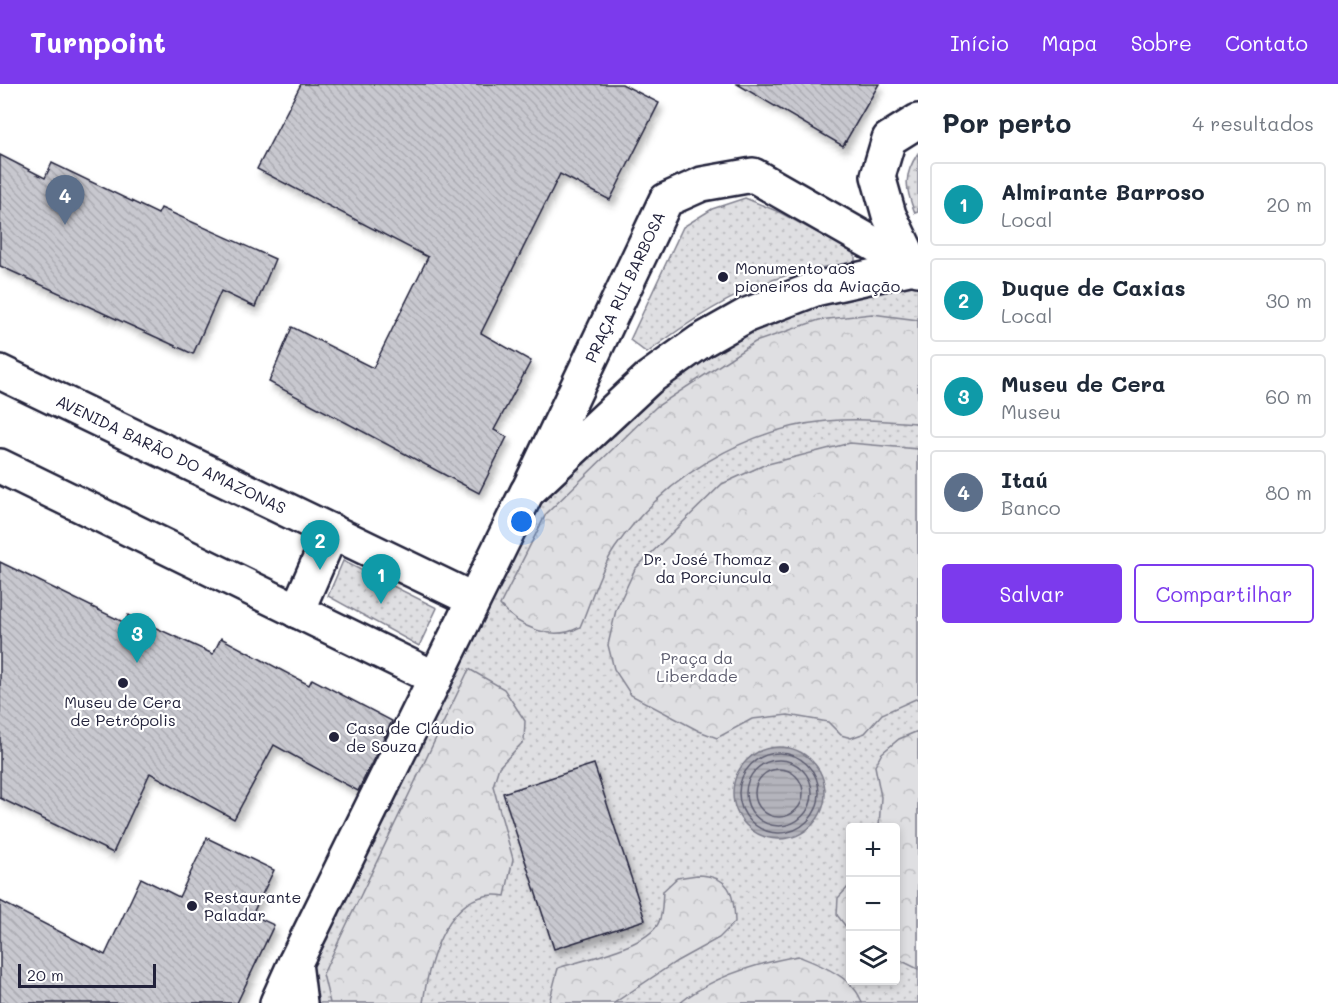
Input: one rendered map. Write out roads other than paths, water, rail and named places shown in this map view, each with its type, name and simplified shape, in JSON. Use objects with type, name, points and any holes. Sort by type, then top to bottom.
[{"type":"main road","points":[[277,1003],[472,599],[527,492],[649,378],[701,341],[747,315],[815,289],[916,268],[889,215],[878,176],[889,139],[918,121]]},
{"type":"main road","name":"PRAÇA RUI BARBOSA","points":[[527,492],[666,200],[702,184],[753,176],[916,268]]},
{"type":"main road","name":"AVENIDA BARÃO DO AMAZONAS","points":[[0,372],[472,599]]},
{"type":"main road","points":[[0,466],[435,678]]},
{"type":"main road","points":[[297,611],[332,531]]},
{"type":"main road","points":[[295,963],[300,1003]]},
{"type":"water","points":[[770,747],[788,747],[805,754],[818,767],[825,784],[825,802],[818,819],[805,832],[788,839],[770,839],[753,832],[740,819],[733,802],[733,784],[740,767],[753,754]]},
{"type":"place","name":"Itaú","points":[[65,225]]},
{"type":"place","name":"Monumento aos pioneiros da Aviação","points":[[723,277]]},
{"type":"place","name":"Dr. José Thomaz da Porciuncula","points":[[784,568]]},
{"type":"place","name":"Duque de Caxias","points":[[320,570]]},
{"type":"place","name":"Almirante Barroso","points":[[381,604]]},
{"type":"place","name":"Museu de Cera","points":[[137,663]]},
{"type":"place","name":"Museu de Cera de Petrópolis","points":[[123,683]]},
{"type":"place","name":"Casa de Cláudio de Souza","points":[[334,737]]},
{"type":"place","name":"Restaurante Paladar","points":[[192,906]]},
{"type":"park label","name":"Praça da Liberdade","points":[[697,667]]}]
